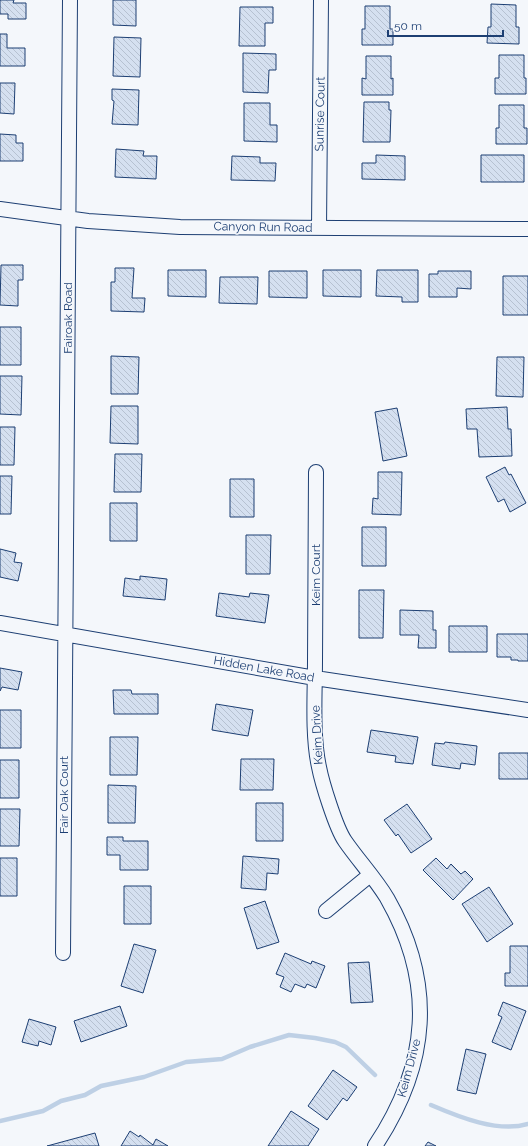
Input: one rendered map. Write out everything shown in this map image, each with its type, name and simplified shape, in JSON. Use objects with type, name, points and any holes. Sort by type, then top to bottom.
[{"type":"street","name":"Fairoak Road","points":[[66,636],[70,0]]},
{"type":"street","name":"Sunrise Court","points":[[319,228],[321,0]]},
{"type":"street","name":"Canyon Run Road","points":[[0,209],[69,220],[180,227],[528,229]]},
{"type":"street","name":"Keim Court","points":[[315,678],[316,472]]},
{"type":"street","name":"Hidden Lake Road","points":[[0,623],[66,636],[315,678],[528,710]]},
{"type":"street","name":"Fair Oak Court","points":[[63,953],[66,636]]},
{"type":"street","name":"Keim Drive","points":[[315,678],[316,744],[320,773],[343,839],[370,875],[393,910],[413,957],[420,1002],[416,1052],[404,1093],[392,1120],[375,1146]]},
{"type":"street","points":[[326,911],[370,875]]},
{"type":"building","points":[[0,0],[14,0],[13,3],[26,3],[26,19],[8,19],[8,14],[0,14]]},
{"type":"building","points":[[113,0],[136,0],[136,26],[113,25]]},
{"type":"building","points":[[491,4],[516,5],[516,27],[519,27],[519,44],[487,43],[488,27],[491,27]]},
{"type":"building","points":[[365,6],[390,6],[390,29],[393,29],[393,45],[362,45],[362,29],[365,29]]},
{"type":"building","points":[[240,7],[273,7],[273,23],[265,23],[265,46],[239,46]]},
{"type":"building","points":[[0,34],[7,34],[7,48],[25,48],[25,66],[0,66]]},
{"type":"building","points":[[114,37],[141,38],[140,77],[113,76]]},
{"type":"building","points":[[243,53],[276,54],[276,70],[269,70],[268,93],[243,92]]},
{"type":"building","points":[[499,55],[524,55],[526,94],[495,94],[495,78],[499,78]]},
{"type":"building","points":[[366,56],[391,56],[393,95],[362,95],[362,78],[366,79]]},
{"type":"building","points":[[0,83],[15,83],[14,114],[0,113]]},
{"type":"building","points":[[112,89],[139,90],[138,125],[112,124],[114,101],[112,100]]},
{"type":"building","points":[[364,102],[389,102],[389,110],[391,110],[390,142],[363,142]]},
{"type":"building","points":[[244,103],[270,103],[270,125],[277,125],[277,142],[244,141]]},
{"type":"building","points":[[499,105],[524,105],[524,128],[527,128],[527,144],[496,144],[496,128],[499,128]]},
{"type":"building","points":[[0,134],[16,135],[16,143],[23,143],[23,161],[0,161]]},
{"type":"building","points":[[116,149],[144,151],[143,156],[157,156],[156,179],[115,177]]},
{"type":"building","points":[[376,155],[405,156],[405,180],[362,179],[362,163],[376,163]]},
{"type":"building","points":[[481,155],[524,155],[524,182],[481,182]]},
{"type":"building","points":[[232,156],[260,157],[260,163],[276,163],[275,181],[231,180]]},
{"type":"building","points":[[1,265],[23,265],[23,280],[18,280],[18,306],[0,305]]},
{"type":"building","points":[[115,268],[134,268],[132,298],[145,298],[144,312],[111,311],[111,282],[115,282]]},
{"type":"building","points":[[168,270],[206,270],[206,297],[168,296]]},
{"type":"building","points":[[323,270],[361,270],[361,297],[323,296]]},
{"type":"building","points":[[377,270],[418,270],[418,302],[402,302],[402,297],[376,296]]},
{"type":"building","points":[[269,271],[307,271],[307,298],[269,297]]},
{"type":"building","points":[[438,271],[471,271],[471,289],[457,288],[457,297],[429,297],[429,274],[438,274]]},
{"type":"building","points":[[503,276],[528,276],[528,315],[503,315]]},
{"type":"building","points":[[220,277],[258,277],[257,304],[219,303]]},
{"type":"building","points":[[0,327],[21,327],[21,365],[0,365]]},
{"type":"building","points":[[111,356],[139,357],[138,394],[111,394]]},
{"type":"building","points":[[497,357],[524,357],[523,397],[496,396]]},
{"type":"building","points":[[0,376],[22,376],[21,415],[0,414]]},
{"type":"building","points":[[111,406],[138,406],[138,444],[110,443]]},
{"type":"building","points":[[507,407],[508,429],[511,429],[512,456],[479,457],[477,429],[467,429],[466,409]]},
{"type":"building","points":[[397,408],[407,456],[383,461],[375,412]]},
{"type":"building","points":[[0,427],[15,427],[14,465],[0,465]]},
{"type":"building","points":[[115,454],[142,454],[141,492],[114,492]]},
{"type":"building","points":[[505,467],[509,475],[511,474],[526,503],[510,512],[504,499],[498,502],[486,477]]},
{"type":"building","points":[[378,472],[402,472],[401,515],[372,514],[373,498],[378,499]]},
{"type":"building","points":[[0,476],[12,476],[11,514],[0,514]]},
{"type":"building","points":[[230,479],[254,479],[254,517],[230,517]]},
{"type":"building","points":[[110,503],[137,503],[137,541],[110,541]]},
{"type":"building","points":[[362,527],[386,527],[386,566],[362,566]]},
{"type":"building","points":[[246,535],[271,535],[270,574],[246,574]]},
{"type":"building","points":[[0,549],[16,553],[14,562],[22,563],[18,581],[0,577]]},
{"type":"building","points":[[140,576],[167,579],[165,600],[123,596],[125,578],[140,580]]},
{"type":"building","points":[[359,590],[384,590],[383,638],[359,638]]},
{"type":"building","points":[[219,593],[249,597],[250,593],[269,595],[265,623],[216,616]]},
{"type":"building","points":[[400,610],[433,611],[433,630],[436,630],[436,648],[418,648],[419,635],[400,635]]},
{"type":"building","points":[[449,626],[487,626],[487,652],[449,652]]},
{"type":"building","points":[[497,634],[528,634],[528,661],[511,660],[511,657],[497,657]]},
{"type":"building","points":[[0,668],[22,672],[18,690],[2,687],[0,691]]},
{"type":"building","points":[[113,690],[131,690],[132,694],[158,694],[158,714],[114,714]]},
{"type":"building","points":[[216,704],[253,710],[248,736],[212,730]]},
{"type":"building","points":[[0,710],[21,710],[21,748],[0,748]]},
{"type":"building","points":[[371,730],[418,737],[413,764],[395,762],[396,756],[367,752]]},
{"type":"building","points":[[110,737],[138,737],[137,775],[110,775]]},
{"type":"building","points":[[445,742],[477,746],[475,765],[461,763],[460,769],[432,765],[435,743],[444,744]]},
{"type":"building","points":[[499,753],[528,753],[528,779],[499,779]]},
{"type":"building","points":[[241,759],[274,759],[273,790],[240,790]]},
{"type":"building","points":[[0,760],[19,760],[19,798],[0,798]]},
{"type":"building","points":[[108,785],[136,786],[135,823],[108,823]]},
{"type":"building","points":[[256,803],[283,803],[283,841],[256,841]]},
{"type":"building","points":[[407,804],[432,839],[411,853],[398,834],[396,836],[384,820]]},
{"type":"building","points":[[0,809],[20,809],[19,846],[0,846]]},
{"type":"building","points":[[107,837],[123,837],[123,841],[148,841],[148,870],[120,870],[120,855],[107,855]]},
{"type":"building","points":[[243,856],[279,859],[278,874],[267,873],[266,890],[241,888]]},
{"type":"building","points":[[0,858],[17,858],[17,896],[0,896]]},
{"type":"building","points":[[436,858],[447,869],[451,864],[461,874],[465,871],[473,879],[453,900],[423,870]]},
{"type":"building","points":[[124,886],[151,886],[151,924],[124,924]]},
{"type":"building","points":[[489,887],[513,924],[487,942],[462,904]]},
{"type":"building","points":[[265,901],[279,942],[257,949],[244,908]]},
{"type":"building","points":[[134,944],[156,950],[143,993],[121,986]]},
{"type":"building","points":[[510,946],[528,946],[528,986],[505,986],[505,973],[510,973]]},
{"type":"building","points":[[285,953],[311,964],[312,961],[325,966],[316,988],[307,984],[305,988],[295,984],[291,992],[280,987],[284,977],[276,974]]},
{"type":"building","points":[[369,962],[373,1002],[351,1003],[348,963]]},
{"type":"building","points":[[503,1002],[526,1011],[511,1050],[492,1042],[502,1017],[498,1015]]},
{"type":"building","points":[[120,1006],[127,1026],[81,1042],[74,1021]]},
{"type":"building","points":[[29,1019],[56,1027],[51,1045],[39,1041],[38,1046],[22,1042]]},
{"type":"building","points":[[466,1049],[486,1054],[476,1094],[457,1090]]},
{"type":"building","points":[[333,1070],[357,1087],[347,1101],[343,1098],[327,1120],[308,1106]]},
{"type":"building","points":[[291,1111],[319,1129],[308,1146],[268,1146]]},
{"type":"building","points":[[130,1131],[139,1137],[140,1135],[153,1145],[156,1139],[168,1146],[121,1146]]},
{"type":"building","points":[[95,1133],[99,1146],[47,1146]]},
{"type":"building","points":[[428,1142],[436,1146],[425,1146]]},
{"type":"waterway","points":[[0,1121],[43,1111],[61,1101],[85,1095],[101,1086],[144,1077],[186,1062],[222,1059],[250,1047],[289,1035],[335,1042],[346,1047],[375,1075]]},
{"type":"waterway","points":[[431,1105],[466,1119],[492,1125],[504,1127],[528,1124]]}]
